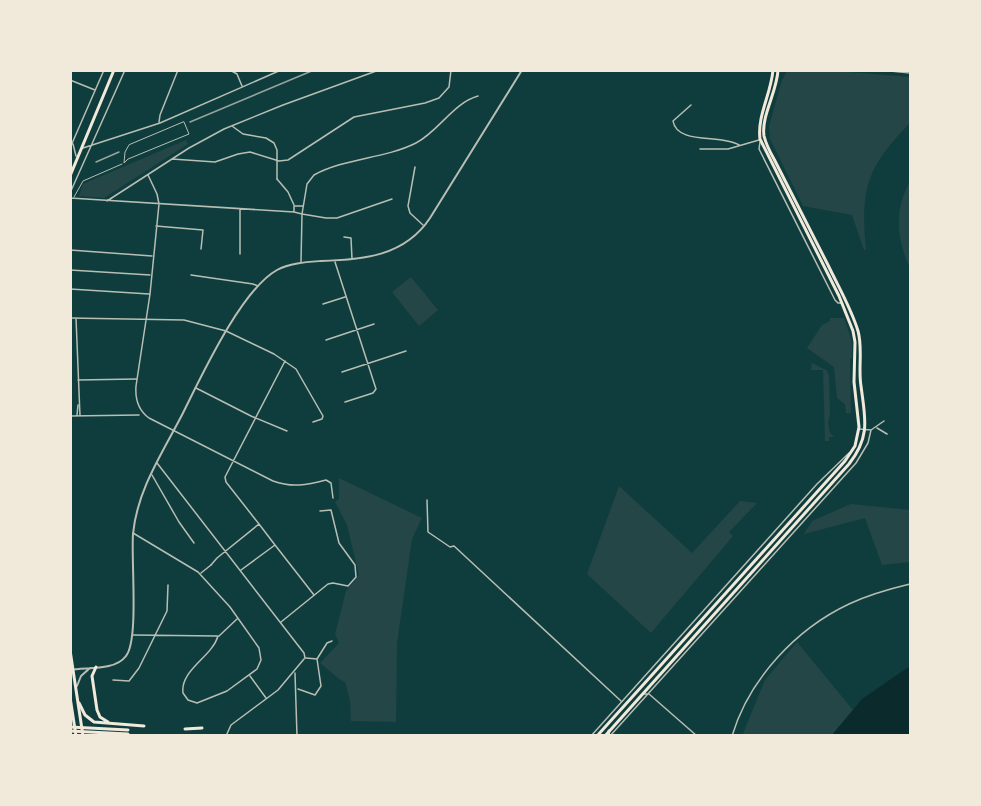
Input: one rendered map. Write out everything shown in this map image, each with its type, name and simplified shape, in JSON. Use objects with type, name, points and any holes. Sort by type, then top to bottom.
[{"type":"main road","points":[[70,176],[114,70]]},
{"type":"main road","points":[[597,735],[845,461],[854,448],[859,429],[854,378],[855,339],[843,302],[799,225],[760,139],[760,120],[771,87],[773,70]]},
{"type":"main road","points":[[608,734],[681,649],[854,458],[865,430],[859,337],[765,137],[765,121],[775,92],[778,70]]},
{"type":"main road","points":[[70,650],[84,735]]},
{"type":"main road","points":[[96,667],[92,676],[98,713],[104,720],[113,724]]},
{"type":"main road","points":[[70,697],[76,735]]},
{"type":"main road","points":[[79,703],[90,720],[144,726]]},
{"type":"main road","points":[[70,727],[128,729]]},
{"type":"main road","points":[[185,729],[202,729]]},
{"type":"main road","points":[[70,731],[128,734]]},
{"type":"main road","points":[[93,732],[102,735]]},
{"type":"street","points":[[70,148],[104,70]]},
{"type":"street","points":[[70,193],[125,70]]},
{"type":"street","points":[[160,123],[160,115],[178,70]]},
{"type":"street","points":[[230,70],[237,74],[243,87]]},
{"type":"street","points":[[237,74],[240,70]]},
{"type":"street","points":[[82,148],[160,123],[281,70]]},
{"type":"street","points":[[107,201],[196,144],[232,126],[379,70]]},
{"type":"street","points":[[172,159],[217,162],[238,153],[250,152],[286,161],[354,117],[440,98],[449,87],[451,70]]},
{"type":"street","points":[[72,670],[115,664],[123,660],[130,649],[133,634],[133,533],[141,497],[226,330],[258,286],[277,270],[301,263],[352,260],[375,256],[395,249],[424,226],[522,70]]},
{"type":"street","points":[[880,70],[910,73]]},
{"type":"street","points":[[70,80],[96,90]]},
{"type":"street","points":[[301,263],[303,206],[308,182],[316,174],[413,145],[433,131],[465,101],[478,96]]},
{"type":"street","points":[[691,105],[673,121],[679,132],[691,136],[731,141],[739,146]]},
{"type":"street","points":[[232,126],[244,135],[264,137],[273,141],[277,148],[277,179],[288,192],[294,212]]},
{"type":"street","points":[[700,150],[728,149],[760,139]]},
{"type":"street","points":[[73,143],[77,159]]},
{"type":"street","points":[[415,167],[408,206],[410,213],[424,226]]},
{"type":"street","points":[[148,175],[156,191],[159,204],[147,320],[137,379],[136,400],[141,411],[148,418],[264,477],[285,485],[305,486],[326,480],[331,483],[333,498]]},
{"type":"street","points":[[71,204],[72,198],[294,212],[322,218],[337,218],[392,199]]},
{"type":"street","points":[[294,206],[303,206]]},
{"type":"street","points":[[240,209],[240,254]]},
{"type":"street","points":[[156,226],[203,230],[201,249]]},
{"type":"street","points":[[344,237],[351,238],[352,260]]},
{"type":"street","points":[[70,250],[152,256]]},
{"type":"street","points":[[335,261],[376,390],[345,402]]},
{"type":"street","points":[[70,270],[151,275]]},
{"type":"street","points":[[190,275],[258,286]]},
{"type":"street","points":[[70,289],[150,294]]},
{"type":"street","points":[[323,304],[346,297]]},
{"type":"street","points":[[70,318],[188,321],[226,330],[285,361],[300,374],[307,391],[323,416],[313,422]]},
{"type":"street","points":[[76,318],[80,416]]},
{"type":"street","points":[[326,339],[374,324]]},
{"type":"street","points":[[342,372],[406,351]]},
{"type":"street","points":[[285,361],[226,474],[226,482],[314,596]]},
{"type":"street","points":[[78,380],[137,379]]},
{"type":"street","points":[[196,388],[287,431]]},
{"type":"street","points":[[77,416],[79,404]]},
{"type":"street","points":[[70,416],[139,415]]},
{"type":"street","points":[[859,429],[871,430],[884,421]]},
{"type":"street","points":[[876,428],[887,434]]},
{"type":"street","points":[[608,734],[617,728],[649,694],[861,457],[871,430]]},
{"type":"street","points":[[591,735],[817,484],[854,448]]},
{"type":"street","points":[[157,463],[304,653],[305,658]]},
{"type":"street","points":[[151,475],[194,543]]},
{"type":"street","points":[[427,500],[428,532],[450,547],[454,546],[622,701]]},
{"type":"street","points":[[280,623],[331,583],[350,585],[355,579],[357,573],[355,565],[339,543],[331,510],[320,510]]},
{"type":"street","points":[[805,512],[812,513]]},
{"type":"street","points":[[200,574],[260,524]]},
{"type":"street","points":[[133,533],[200,574],[230,607],[260,651],[260,664],[250,675],[227,691],[201,703],[192,702],[182,691],[183,682],[216,645],[218,636],[237,619]]},
{"type":"street","points":[[240,570],[275,545]]},
{"type":"street","points":[[772,549],[774,554]]},
{"type":"street","points":[[756,552],[756,559]]},
{"type":"street","points":[[732,735],[741,712],[762,677],[772,663],[802,635],[848,604],[882,591],[910,584]]},
{"type":"street","points":[[114,680],[125,682],[131,679],[157,634],[167,611],[168,585]]},
{"type":"street","points":[[696,619],[702,619]]},
{"type":"street","points":[[133,634],[218,636]]},
{"type":"street","points":[[296,688],[315,696],[321,686],[317,659],[327,643],[332,641]]},
{"type":"street","points":[[681,649],[686,652]]},
{"type":"street","points":[[674,657],[678,660]]},
{"type":"street","points":[[305,658],[317,659]]},
{"type":"street","points":[[227,734],[231,725],[267,698],[295,672],[305,658]]},
{"type":"street","points":[[77,686],[81,676],[90,668]]},
{"type":"street","points":[[295,672],[297,735]]},
{"type":"street","points":[[250,675],[267,698]]},
{"type":"street","points":[[631,691],[631,698]]},
{"type":"street","points":[[641,695],[649,694],[697,735]]},
{"type":"lane","points":[[72,198],[81,182],[124,163],[128,159],[189,134],[184,122],[129,145],[125,152],[124,163]]},
{"type":"shaded area","points":[[787,71],[836,71],[910,77],[910,123],[884,153],[876,166],[866,194],[864,229],[866,250],[864,250],[852,215],[803,206],[770,139],[769,126],[782,80]]},
{"type":"shaded area","points":[[186,140],[188,144],[104,198],[79,196],[83,184]]},
{"type":"shaded area","points":[[910,181],[910,268],[902,246],[899,214]]},
{"type":"shaded area","points":[[411,277],[438,310],[419,326],[392,292]]},
{"type":"shaded area","points":[[830,318],[844,318],[852,342],[851,413],[846,413],[845,404],[837,398],[834,367],[807,348],[822,325],[830,321]]},
{"type":"shaded area","points":[[812,363],[826,370],[829,375],[830,414],[828,423],[830,433],[834,437],[829,437],[829,441],[825,441],[823,370],[811,370]]},
{"type":"shaded area","points":[[339,478],[422,518],[412,539],[397,643],[396,722],[351,721],[350,700],[345,682],[320,663],[339,643],[335,634],[346,591],[359,575],[347,525],[335,502],[339,499]]},
{"type":"shaded area","points":[[619,486],[692,553],[740,501],[757,503],[729,532],[733,536],[651,633],[587,574]]},
{"type":"shaded area","points":[[851,504],[910,510],[910,562],[882,565],[865,518],[804,534],[812,521]]},
{"type":"shaded area","points":[[797,642],[853,710],[832,735],[742,736],[765,680]]},
{"type":"shaded area","points":[[910,666],[910,735],[832,735],[862,699]]},
{"type":"railway","points":[[190,122],[314,70]]},
{"type":"railway","points":[[96,162],[119,152]]}]
